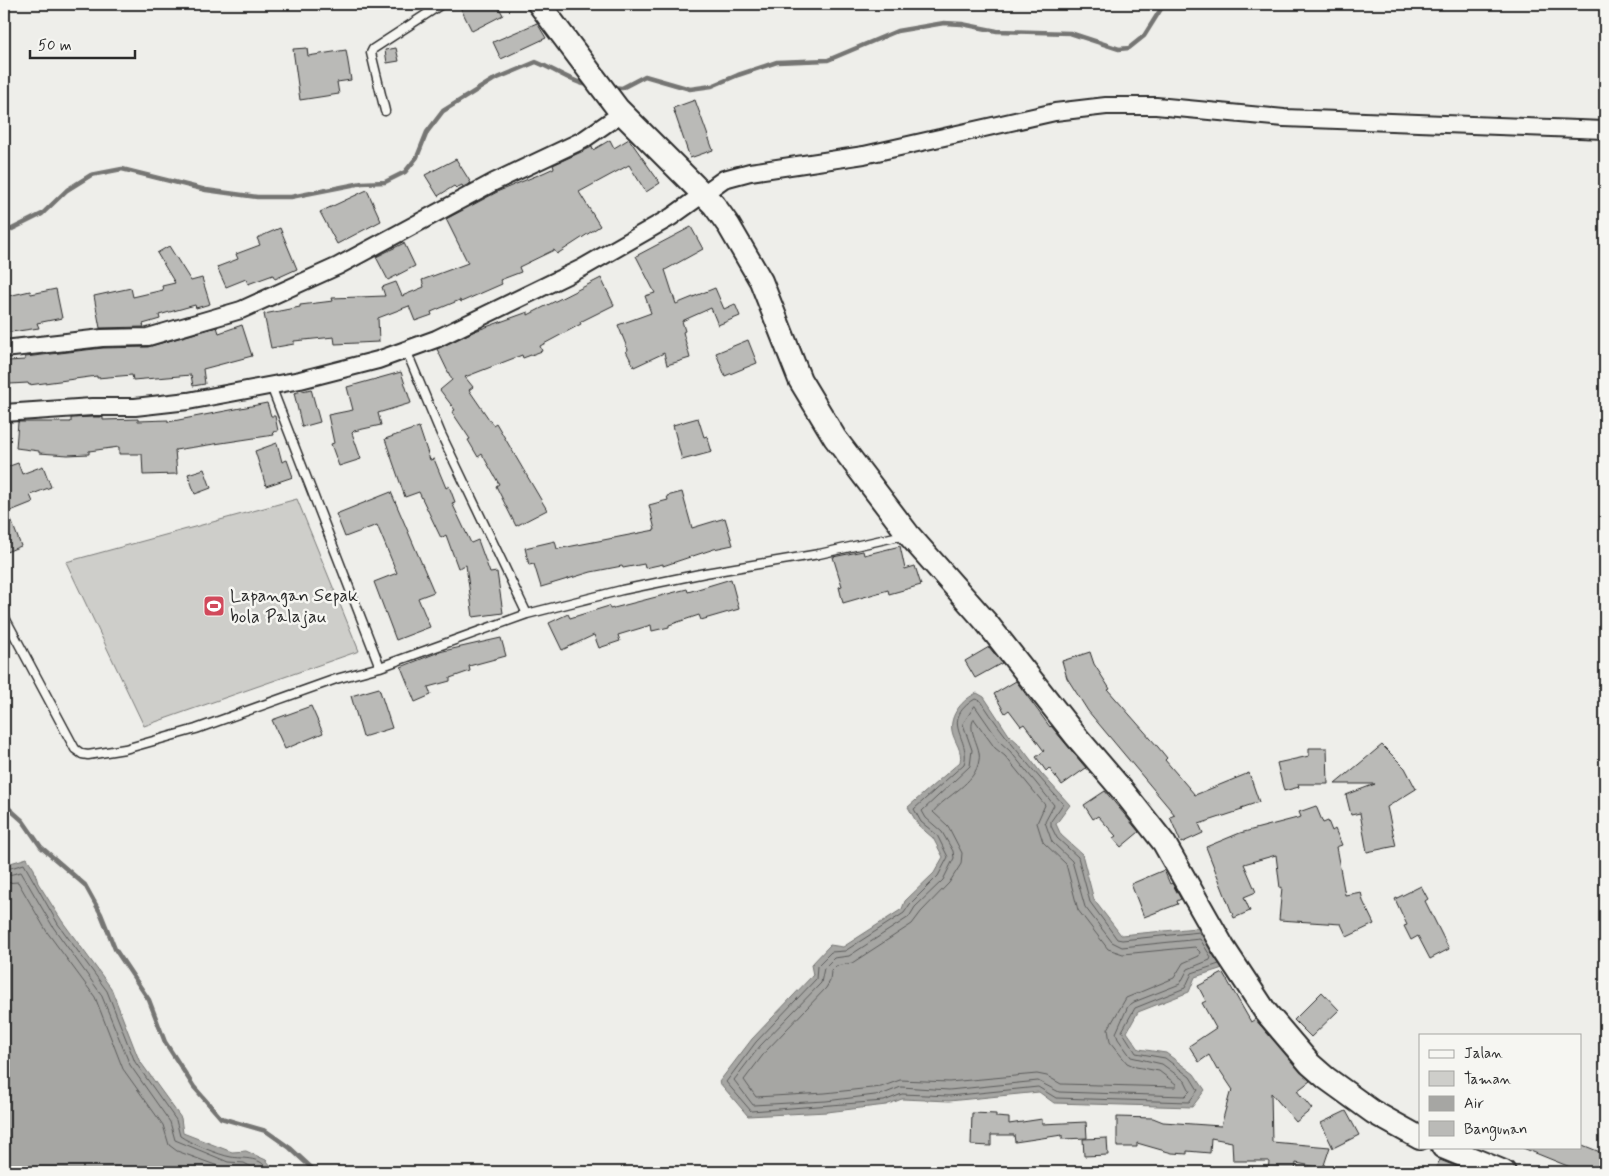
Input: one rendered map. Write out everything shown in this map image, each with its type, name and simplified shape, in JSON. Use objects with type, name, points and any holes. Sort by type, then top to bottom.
[{"type":"main road","points":[[538,4],[620,111],[703,194],[730,226],[751,261],[771,305],[800,380],[819,415],[908,534],[986,622],[1075,736],[1123,791],[1164,843],[1227,954],[1265,1010],[1310,1064],[1342,1091],[1373,1112],[1419,1137]]},
{"type":"main road","points":[[1445,1148],[1504,1172]]},
{"type":"street","points":[[4,412],[92,407],[135,407],[188,401],[344,370],[436,339],[582,268],[654,227],[724,179],[750,172],[864,155],[1056,112],[1106,106],[1156,106],[1284,118],[1520,125],[1605,130]]},
{"type":"street","points":[[4,350],[102,338],[148,338],[241,310],[338,266],[501,179],[583,140],[620,111]]},
{"type":"lane","points":[[385,111],[371,53],[373,49],[442,4]]},
{"type":"lane","points":[[406,350],[441,434],[527,614]]},
{"type":"lane","points":[[270,385],[380,667]]},
{"type":"lane","points":[[4,616],[76,749],[82,754],[88,755],[126,749],[196,730],[336,679],[380,667],[446,645],[527,614],[660,581],[760,565],[908,534]]},
{"type":"green space","name":"Lapangan Sepak bola Palajau","points":[[297,499],[359,651],[144,726],[66,562]]},
{"type":"water","points":[[977,693],[984,697],[1009,735],[1018,743],[1041,773],[1070,805],[1056,824],[1061,835],[1082,854],[1094,900],[1121,935],[1207,927],[1229,966],[1195,977],[1189,992],[1138,1012],[1127,1032],[1139,1049],[1166,1053],[1194,1074],[1205,1090],[1192,1107],[1054,1103],[1039,1092],[949,1101],[902,1099],[886,1105],[827,1112],[748,1116],[719,1082],[752,1039],[813,975],[811,965],[830,945],[843,947],[902,909],[905,901],[934,873],[943,857],[933,838],[918,825],[908,807],[960,762],[959,750],[952,731],[953,719],[962,703]]},
{"type":"water","points":[[27,858],[34,869],[38,883],[62,921],[111,988],[139,1060],[181,1118],[183,1133],[232,1152],[246,1151],[266,1160],[273,1168],[272,1172],[4,1172],[4,865]]},
{"type":"building","points":[[466,4],[497,4],[503,15],[472,31],[460,7]]},
{"type":"building","points":[[537,23],[546,38],[501,59],[493,42]]},
{"type":"building","points":[[307,48],[308,56],[346,50],[351,80],[337,82],[339,94],[300,100],[293,49]]},
{"type":"building","points":[[396,48],[399,61],[387,63],[385,50]]},
{"type":"building","points":[[695,100],[713,150],[690,158],[673,108]]},
{"type":"building","points":[[629,139],[660,183],[646,192],[629,165],[579,192],[600,226],[557,254],[554,250],[519,267],[521,272],[500,280],[502,284],[461,302],[460,300],[431,312],[432,315],[415,321],[409,306],[378,318],[379,342],[335,344],[334,337],[294,341],[294,344],[271,348],[264,314],[300,307],[300,305],[333,301],[332,298],[385,296],[382,287],[396,282],[402,296],[424,287],[422,280],[468,263],[446,219],[499,191],[554,168],[553,165],[592,147],[593,150],[610,140],[614,148]]},
{"type":"building","points":[[456,159],[471,183],[463,187],[462,185],[456,188],[454,186],[438,196],[425,175]]},
{"type":"building","points":[[367,190],[381,221],[337,244],[320,212]]},
{"type":"building","points":[[691,227],[703,249],[665,270],[676,304],[715,288],[724,309],[735,304],[740,316],[718,325],[711,308],[682,321],[690,358],[667,365],[664,353],[634,367],[626,351],[628,350],[618,325],[651,313],[645,296],[655,293],[636,256]]},
{"type":"building","points":[[280,228],[297,269],[275,279],[273,275],[248,284],[246,279],[226,287],[217,267],[238,259],[236,254],[260,245],[257,238]]},
{"type":"building","points":[[404,243],[415,266],[388,280],[376,257]]},
{"type":"building","points":[[169,246],[191,281],[202,278],[210,304],[196,308],[195,305],[159,315],[160,319],[143,324],[144,327],[100,328],[94,296],[131,288],[133,297],[163,290],[162,286],[175,283],[157,253]]},
{"type":"building","points":[[601,278],[614,305],[580,322],[581,324],[540,346],[542,351],[523,358],[522,355],[465,377],[473,387],[469,390],[493,425],[496,423],[547,510],[516,526],[496,486],[499,484],[482,454],[478,457],[468,440],[470,439],[452,412],[455,410],[440,390],[452,380],[437,349],[475,331],[528,312],[528,315]]},
{"type":"building","points":[[56,289],[62,318],[37,323],[39,328],[4,333],[4,297],[30,291],[31,294]]},
{"type":"building","points":[[242,325],[252,356],[203,369],[205,384],[193,386],[191,375],[133,380],[132,375],[97,378],[97,376],[29,385],[28,383],[10,384],[8,361],[25,360],[25,357],[103,348],[148,347],[217,327],[219,333]]},
{"type":"building","points":[[748,340],[757,363],[725,376],[716,353]]},
{"type":"building","points":[[401,372],[411,403],[378,413],[381,425],[354,431],[352,433],[361,459],[339,466],[331,444],[334,443],[328,415],[353,410],[347,387]]},
{"type":"building","points":[[311,389],[320,422],[302,427],[294,393]]},
{"type":"building","points":[[267,403],[271,416],[275,416],[278,431],[273,432],[274,435],[175,450],[177,474],[143,475],[142,454],[119,454],[119,447],[89,451],[89,454],[68,455],[39,453],[39,451],[16,448],[18,422],[71,422],[71,418],[103,417],[103,420],[138,419],[138,421],[168,420],[168,422]]},
{"type":"building","points":[[698,418],[704,437],[707,436],[712,452],[682,460],[673,425]]},
{"type":"building","points":[[419,427],[430,460],[434,459],[446,488],[449,486],[455,502],[452,503],[471,543],[478,540],[490,573],[497,572],[503,613],[473,617],[466,565],[458,568],[446,535],[441,538],[419,492],[405,497],[385,439]]},
{"type":"building","points":[[277,443],[282,462],[287,460],[293,477],[266,486],[255,451]]},
{"type":"building","points":[[18,463],[22,474],[43,466],[51,487],[30,495],[33,502],[8,512],[21,546],[4,553],[4,468]]},
{"type":"building","points":[[204,469],[211,488],[195,494],[188,474]]},
{"type":"building","points":[[391,492],[434,592],[418,598],[430,627],[396,640],[374,582],[397,573],[377,525],[345,537],[336,514]]},
{"type":"building","points":[[682,492],[692,528],[725,518],[733,545],[714,549],[663,566],[663,564],[645,568],[644,564],[623,568],[622,566],[591,572],[541,587],[534,564],[529,565],[525,548],[555,541],[557,549],[655,530],[649,505],[668,500],[667,496]]},
{"type":"building","points":[[900,546],[905,569],[915,566],[921,585],[889,594],[888,590],[843,603],[839,587],[842,586],[833,557],[863,551],[864,555]]},
{"type":"building","points":[[731,579],[739,609],[701,620],[699,615],[669,625],[669,627],[652,631],[651,625],[618,635],[620,641],[599,648],[594,635],[562,650],[549,623],[568,614],[570,618],[609,606],[610,609],[687,589],[688,592]]},
{"type":"building","points":[[501,638],[506,656],[469,666],[470,671],[450,678],[450,681],[428,687],[431,695],[415,702],[401,667],[439,652]]},
{"type":"building","points":[[989,647],[1002,663],[975,678],[965,661]]},
{"type":"building","points":[[1090,652],[1094,664],[1110,689],[1108,690],[1158,747],[1167,758],[1165,760],[1195,795],[1249,773],[1259,802],[1241,808],[1242,810],[1199,824],[1203,833],[1181,843],[1170,817],[1175,815],[1088,711],[1067,678],[1062,661]]},
{"type":"building","points":[[1016,681],[1050,727],[1086,768],[1062,785],[1049,768],[1046,771],[1036,757],[1044,751],[1024,724],[1021,726],[1009,710],[1005,713],[994,694]]},
{"type":"building","points":[[379,688],[392,728],[363,737],[351,696]]},
{"type":"building","points":[[311,706],[323,733],[285,749],[272,720]]},
{"type":"building","points":[[1382,745],[1405,768],[1416,789],[1387,807],[1396,846],[1367,852],[1360,813],[1351,815],[1346,795],[1375,784],[1335,784]]},
{"type":"building","points":[[1309,748],[1327,748],[1328,784],[1298,784],[1299,787],[1284,791],[1277,763],[1309,756]]},
{"type":"building","points":[[1105,791],[1139,832],[1121,847],[1113,838],[1116,836],[1098,816],[1093,819],[1084,805]]},
{"type":"building","points":[[1316,806],[1323,823],[1328,821],[1332,831],[1335,829],[1342,845],[1336,847],[1345,895],[1361,892],[1363,901],[1374,924],[1347,937],[1341,924],[1279,920],[1282,887],[1280,888],[1276,855],[1244,864],[1256,892],[1244,897],[1250,911],[1234,918],[1206,847],[1240,833],[1301,817],[1299,812]]},
{"type":"building","points":[[1164,870],[1170,884],[1172,883],[1181,899],[1177,901],[1178,904],[1144,917],[1131,884]]},
{"type":"building","points":[[1421,886],[1428,899],[1425,901],[1449,949],[1430,959],[1418,936],[1411,940],[1404,926],[1407,925],[1395,899]]},
{"type":"building","points":[[1223,973],[1251,1022],[1255,1019],[1310,1081],[1297,1091],[1312,1109],[1296,1122],[1271,1093],[1272,1142],[1330,1147],[1323,1168],[1296,1163],[1295,1172],[1268,1172],[1269,1161],[1233,1161],[1232,1142],[1211,1138],[1210,1153],[1187,1151],[1187,1154],[1172,1153],[1137,1143],[1137,1147],[1117,1147],[1117,1117],[1153,1118],[1163,1122],[1221,1126],[1230,1093],[1233,1090],[1219,1069],[1217,1070],[1209,1055],[1199,1062],[1189,1046],[1216,1028],[1202,1003],[1206,1001],[1198,986]]},
{"type":"building","points":[[1322,992],[1339,1010],[1311,1037],[1294,1020]]},
{"type":"building","points":[[1346,1111],[1359,1135],[1333,1148],[1321,1123]]},
{"type":"building","points":[[972,1113],[996,1114],[996,1117],[1009,1118],[1009,1124],[1042,1119],[1042,1124],[1086,1122],[1087,1138],[1062,1139],[1062,1135],[1015,1142],[1014,1135],[991,1135],[991,1146],[971,1145]]},
{"type":"building","points":[[1107,1138],[1108,1155],[1084,1156],[1083,1139]]},
{"type":"building","points":[[1582,1145],[1605,1154],[1605,1172],[1568,1172],[1570,1167],[1523,1148],[1582,1148]]},
{"type":"building","points":[[1440,1160],[1470,1172],[1433,1172]]},
{"type":"waterway","points":[[610,87],[622,88],[645,76],[690,89],[712,86],[777,62],[828,60],[897,31],[944,23],[962,24],[997,31],[1070,33],[1119,49],[1129,48],[1144,36],[1164,4]]},
{"type":"waterway","points":[[4,233],[42,214],[67,190],[91,175],[122,169],[206,190],[257,197],[291,197],[362,183],[385,182],[405,172],[417,157],[427,132],[443,111],[493,80],[536,62],[577,82],[590,85]]},
{"type":"waterway","points":[[4,804],[23,821],[41,847],[85,885],[101,914],[115,949],[149,1000],[165,1042],[194,1087],[221,1118],[266,1131],[290,1148],[316,1172]]},
{"type":"place","name":"Lapangan Sepak bola Palajau","points":[[214,606]]}]
